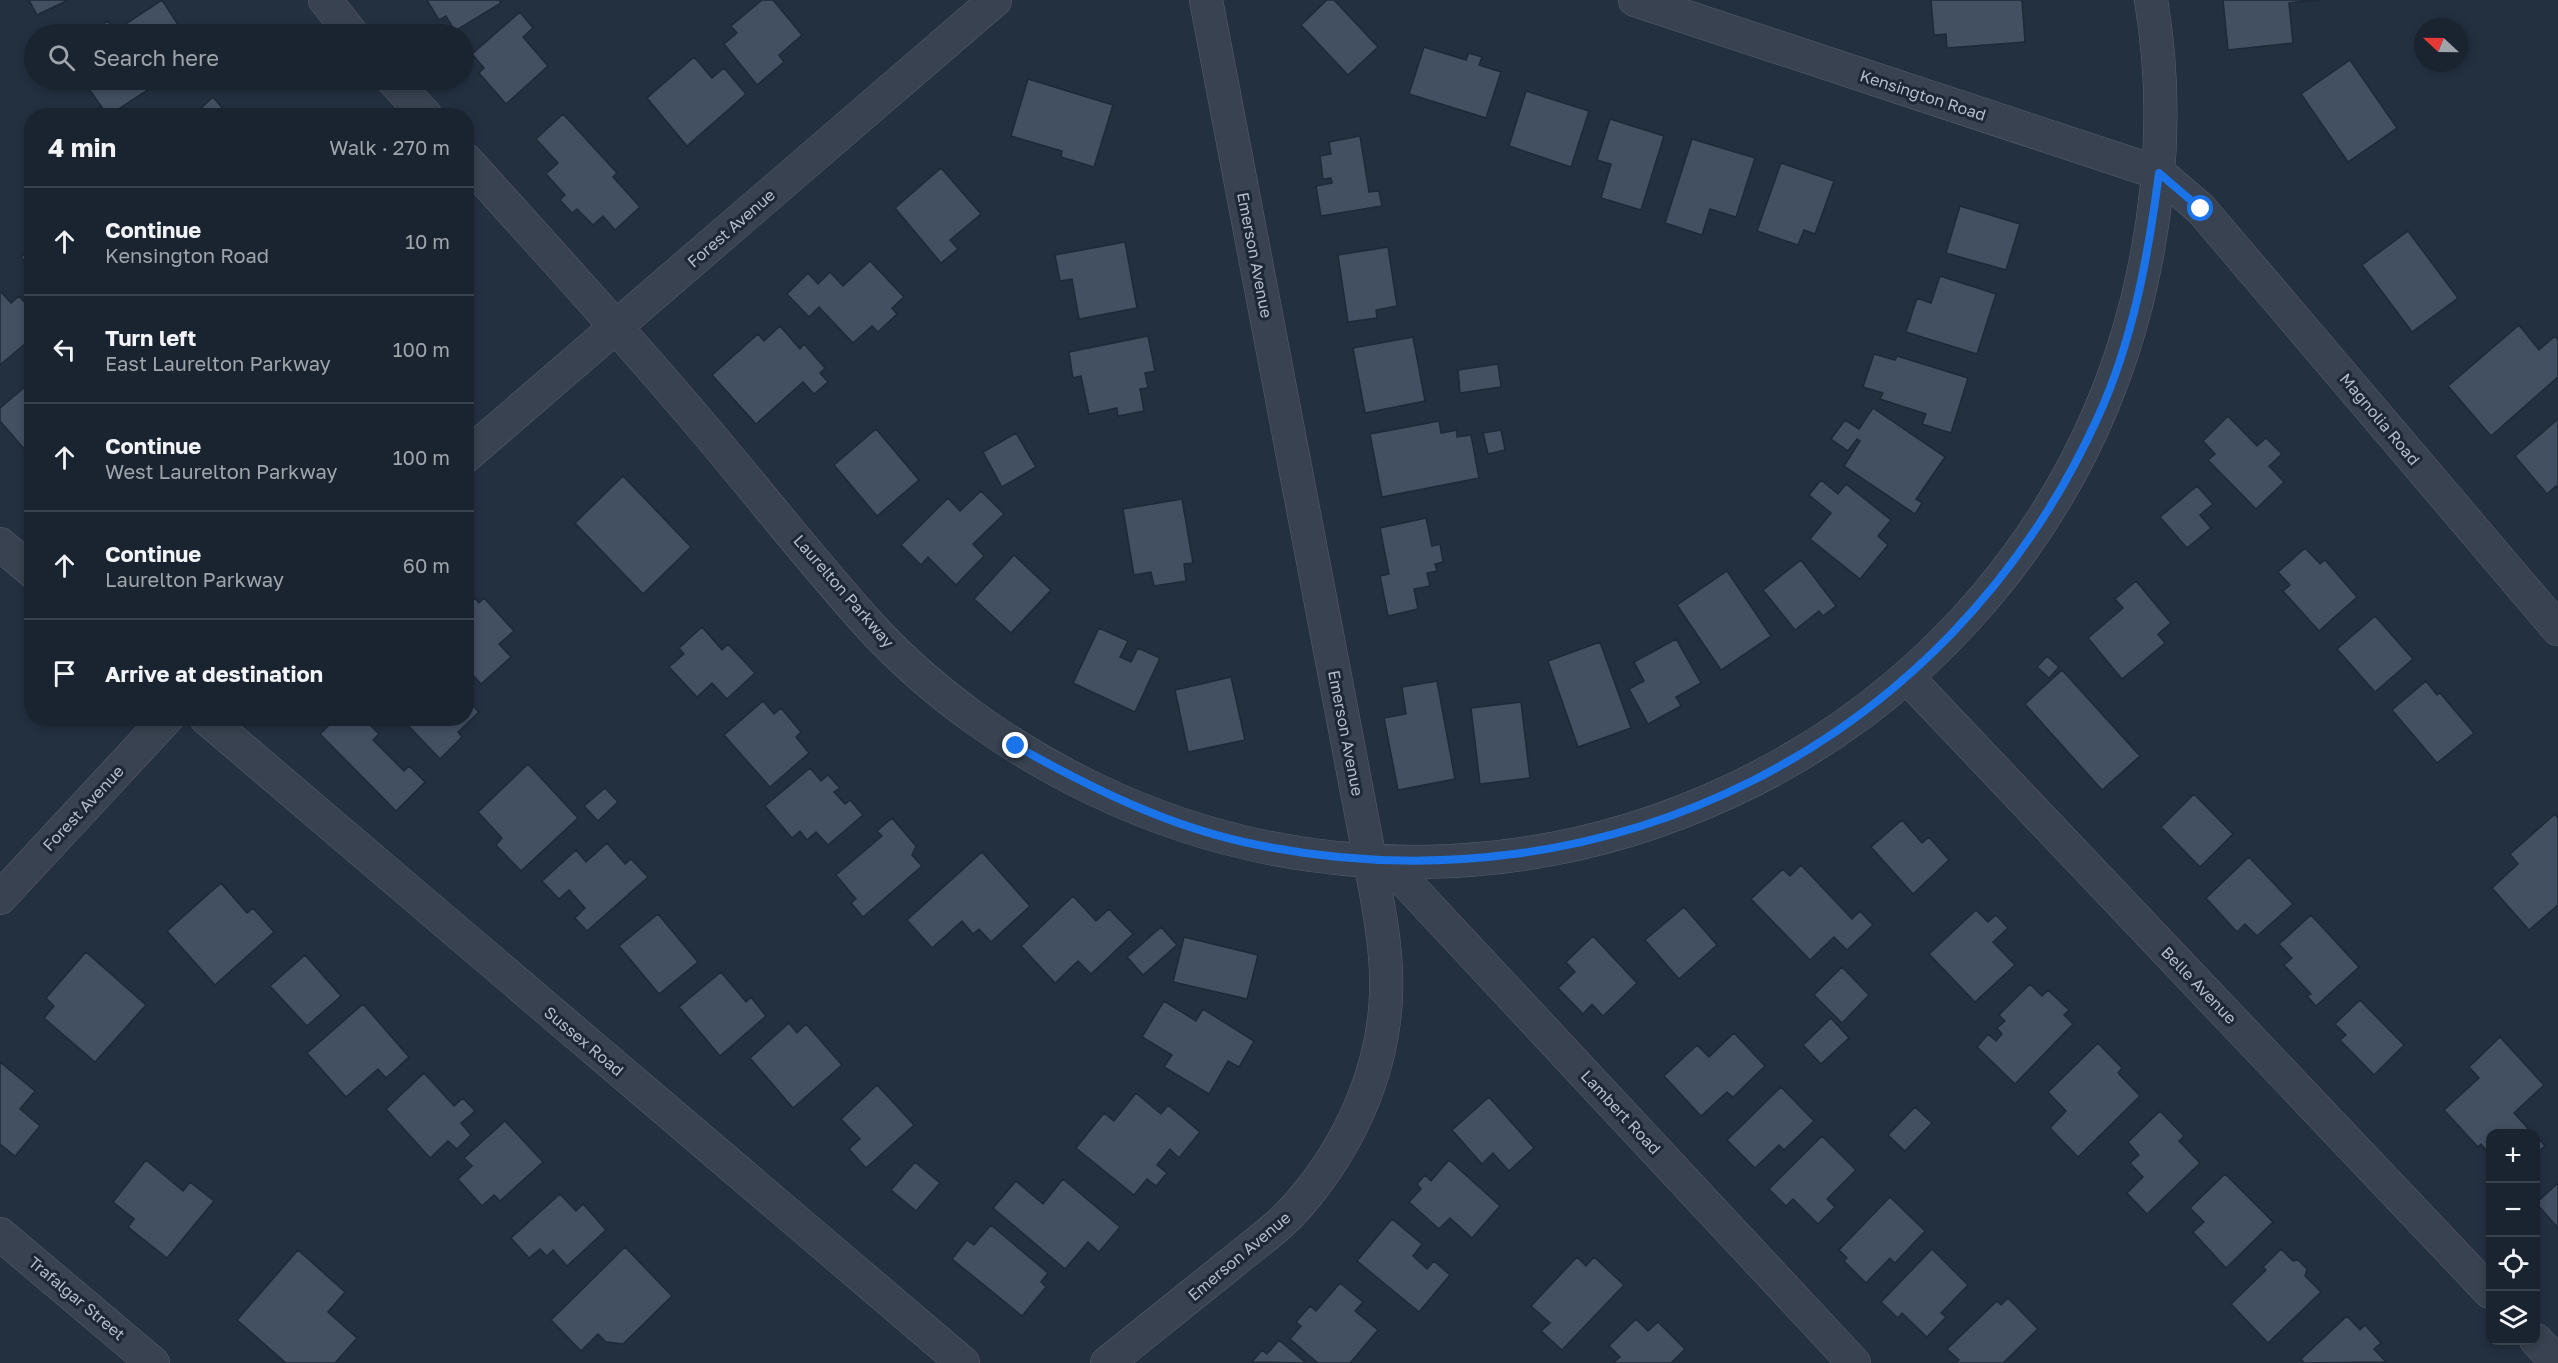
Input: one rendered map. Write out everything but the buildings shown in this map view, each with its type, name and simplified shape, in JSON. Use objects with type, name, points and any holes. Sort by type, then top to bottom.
[{"type":"street","points":[[325,0],[344,24]]},
{"type":"street","name":"Forest Avenue","points":[[474,449],[995,0]]},
{"type":"street","name":"Emerson Avenue","points":[[1107,1363],[1272,1231],[1300,1204],[1332,1162],[1359,1111],[1376,1061],[1386,997],[1379,861],[1206,0]]},
{"type":"street","name":"Kensington Road","points":[[1635,0],[2159,173],[2201,209]]},
{"type":"street","name":"Laurelton Parkway","points":[[474,169],[618,326],[875,631],[942,693],[997,733],[1095,790],[1167,820],[1255,845],[1379,861],[1462,861],[1553,850],[1641,828],[1714,800],[1795,758],[1870,708],[1907,677],[1962,623],[2013,563],[2062,487],[2098,417],[2129,333],[2148,256],[2159,173],[2160,87],[2151,0]]},
{"type":"street","points":[[402,90],[419,108]]},
{"type":"street","name":"Magnolia Road","points":[[2201,209],[2558,630]]},
{"type":"street","points":[[0,544],[24,564]]},
{"type":"street","name":"Belle Avenue","points":[[1907,677],[2489,1291]]},
{"type":"street","name":"Forest Avenue","points":[[0,898],[160,726]]},
{"type":"street","name":"Sussex Road","points":[[215,726],[963,1363]]},
{"type":"street","name":"Lambert Road","points":[[1379,861],[1854,1363]]},
{"type":"street","name":"Trafalgar Street","points":[[0,1234],[153,1363]]},
{"type":"street","points":[[2540,1345],[2558,1363]]},
{"type":"route","points":[[1016,746],[1095,790],[1167,820],[1255,845],[1345,859],[1387,862],[1462,861],[1553,850],[1641,828],[1714,800],[1795,758],[1870,708],[1907,677],[1962,623],[2013,563],[2062,487],[2098,417],[2126,344],[2148,256],[2159,173],[2201,209]]}]
